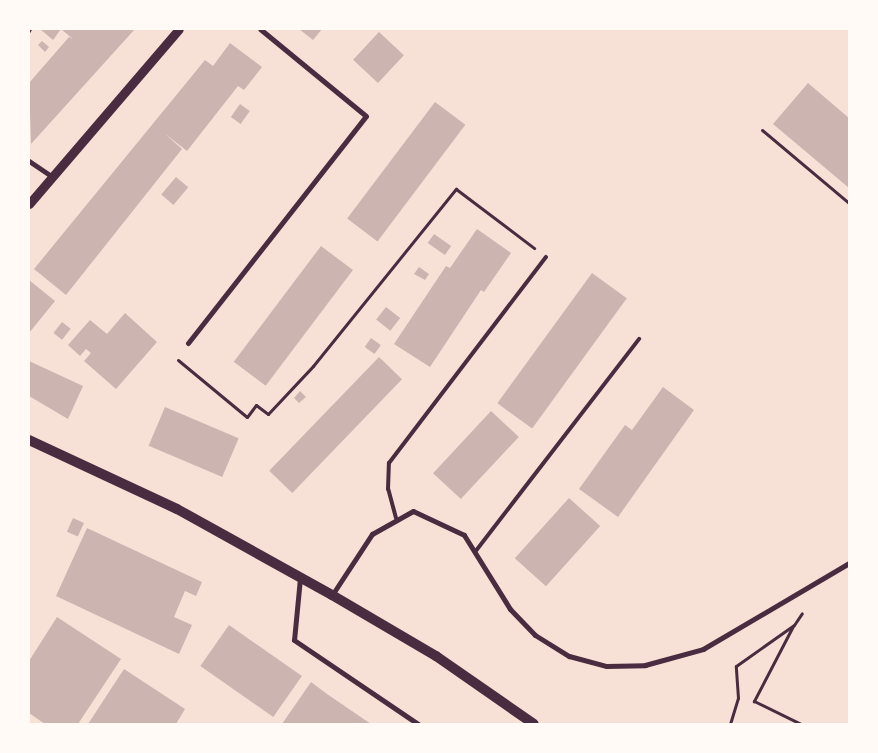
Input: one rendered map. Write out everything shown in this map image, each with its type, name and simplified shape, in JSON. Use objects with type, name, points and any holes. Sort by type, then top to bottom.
[{"type":"main road","points":[[29,440],[177,509],[300,577],[436,656],[534,724]]},
{"type":"street","points":[[29,204],[50,175],[179,29]]},
{"type":"street","points":[[188,343],[366,116],[260,29]]},
{"type":"street","points":[[29,161],[50,175]]},
{"type":"street","points":[[332,595],[372,534],[396,518],[413,511],[464,535],[510,609],[534,635],[570,656],[606,666],[655,663],[703,649],[821,583],[849,563]]},
{"type":"street","points":[[300,577],[294,640],[418,724]]},
{"type":"lane","points":[[396,518],[388,489],[389,463],[546,257]]},
{"type":"lane","points":[[475,552],[639,339]]},
{"type":"path","points":[[762,130],[849,203]]},
{"type":"path","points":[[188,343],[176,359],[247,417],[256,405],[268,414],[456,190],[546,257]]},
{"type":"path","points":[[801,724],[754,701],[794,626],[821,583]]},
{"type":"path","points":[[730,724],[738,698],[736,666],[794,626]]},
{"type":"building","points":[[40,29],[61,29],[53,40]]},
{"type":"building","points":[[61,29],[135,29],[31,144],[29,83],[69,37],[73,39]]},
{"type":"building","points":[[299,29],[322,29],[313,40]]},
{"type":"building","points":[[379,32],[404,55],[378,83],[353,60]]},
{"type":"building","points":[[42,41],[49,47],[45,52],[38,45]]},
{"type":"building","points":[[230,43],[262,67],[244,90],[238,86],[187,151],[164,133],[182,149],[66,295],[34,269],[205,60],[213,66]]},
{"type":"building","points":[[808,83],[849,118],[849,188],[773,124]]},
{"type":"building","points":[[435,102],[465,125],[377,241],[347,219]]},
{"type":"building","points":[[240,104],[250,111],[241,124],[231,117]]},
{"type":"building","points":[[176,177],[188,187],[173,205],[161,195]]},
{"type":"building","points":[[477,229],[511,253],[484,292],[481,290],[430,367],[394,344],[446,266],[450,268]]},
{"type":"building","points":[[434,234],[451,246],[445,255],[428,243]]},
{"type":"building","points":[[321,246],[353,270],[266,386],[234,362]]},
{"type":"building","points":[[419,267],[429,274],[425,280],[414,274]]},
{"type":"building","points":[[592,273],[627,298],[532,429],[497,403]]},
{"type":"building","points":[[29,280],[55,301],[29,333]]},
{"type":"building","points":[[386,307],[400,318],[390,331],[376,320]]},
{"type":"building","points":[[125,313],[157,342],[116,389],[84,361],[91,353],[86,349],[80,356],[68,345],[90,320],[107,334]]},
{"type":"building","points":[[62,322],[71,329],[62,340],[53,333]]},
{"type":"building","points":[[371,338],[381,345],[375,354],[365,347]]},
{"type":"building","points":[[379,357],[402,379],[292,493],[269,471]]},
{"type":"building","points":[[29,361],[83,386],[68,419],[29,396]]},
{"type":"building","points":[[663,387],[694,410],[618,517],[579,489],[625,425],[632,430]]},
{"type":"building","points":[[300,391],[306,397],[299,403],[294,398]]},
{"type":"building","points":[[165,407],[239,438],[222,477],[149,446]]},
{"type":"building","points":[[491,411],[519,437],[461,499],[433,473]]},
{"type":"building","points":[[569,498],[600,526],[546,586],[515,558]]},
{"type":"building","points":[[73,518],[84,523],[78,537],[67,532]]},
{"type":"building","points":[[87,528],[202,582],[196,596],[185,591],[174,617],[192,625],[179,654],[56,596]]},
{"type":"building","points":[[57,617],[121,659],[78,724],[45,724],[29,713],[29,661]]},
{"type":"building","points":[[229,625],[302,676],[273,717],[200,666]]},
{"type":"building","points":[[124,669],[185,709],[176,724],[88,724]]},
{"type":"building","points":[[311,682],[327,694],[371,724],[282,724]]}]
